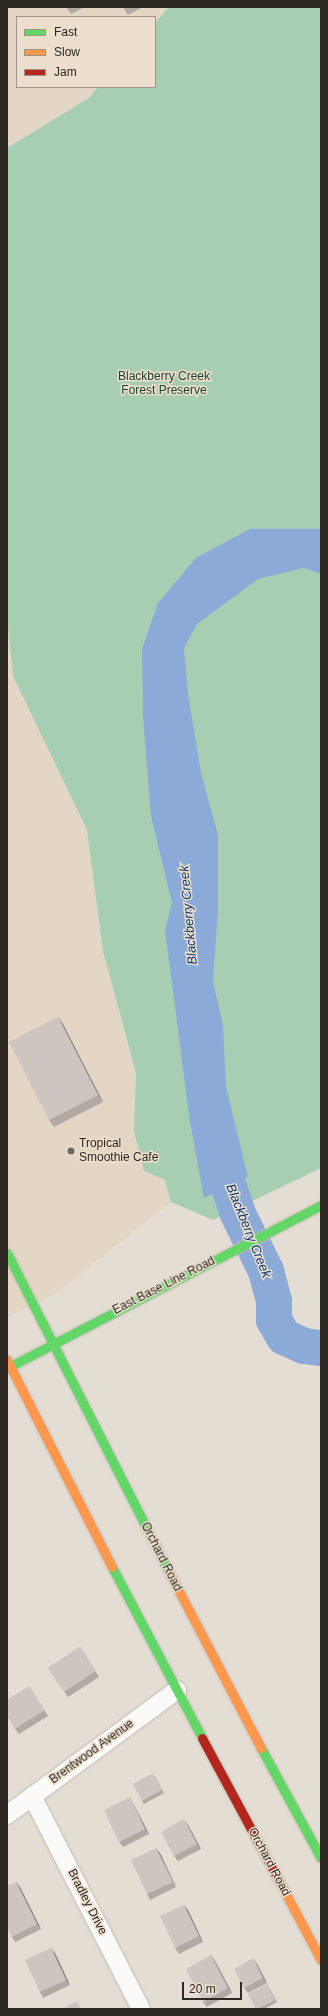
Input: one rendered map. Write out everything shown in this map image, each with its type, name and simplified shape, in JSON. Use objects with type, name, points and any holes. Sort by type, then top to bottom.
[{"type":"main road","name":"East Base Line Road","points":[[8,1365],[54,1344],[321,1205]]},
{"type":"main road","name":"Orchard Road","points":[[7,1253],[215,1663],[321,1858]]},
{"type":"main road","name":"Orchard Road","points":[[8,1365],[177,1690],[321,1960]]},
{"type":"street","name":"Brentwood Avenue","points":[[7,1815],[177,1690]]},
{"type":"street","name":"Bradley Drive","points":[[32,1796],[141,2009]]},
{"type":"shaded area","points":[[7,7],[169,7],[156,22],[156,16],[16,16],[16,88],[97,88],[89,98],[7,148]]},
{"type":"shaded area","points":[[7,619],[13,676],[87,830],[103,951],[171,1202],[56,1293],[7,1317]]},
{"type":"green space","name":"Blackberry Creek Forest Preserve","points":[[169,7],[321,7],[321,1168],[213,1220],[171,1202],[165,1180],[144,1171],[134,1131],[136,1073],[103,951],[87,830],[13,676],[7,619],[7,148],[89,98],[97,88],[156,88],[156,22]]},
{"type":"water","points":[[250,529],[321,529],[321,574],[304,568],[258,579],[197,624],[184,648],[188,694],[201,773],[218,835],[218,910],[213,981],[223,1026],[226,1087],[248,1177],[204,1198],[190,1122],[165,930],[172,903],[151,816],[143,716],[142,649],[158,603],[196,558]]},
{"type":"building","points":[[58,1017],[98,1095],[49,1120],[9,1042]]},
{"type":"building","points":[[80,1647],[96,1671],[64,1692],[48,1668]]},
{"type":"building","points":[[29,1686],[45,1710],[15,1729],[7,1716],[7,1700]]},
{"type":"building","points":[[153,1773],[162,1790],[142,1801],[133,1784]]},
{"type":"building","points":[[130,1797],[145,1829],[119,1842],[104,1810]]},
{"type":"building","points":[[184,1819],[197,1844],[174,1856],[161,1832]]},
{"type":"building","points":[[156,1848],[173,1882],[147,1894],[131,1860]]},
{"type":"building","points":[[16,1882],[37,1924],[12,1937],[7,1927],[7,1886]]},
{"type":"building","points":[[184,1905],[199,1936],[175,1948],[160,1916]]},
{"type":"building","points":[[51,1948],[66,1980],[40,1992],[25,1960]]},
{"type":"building","points":[[211,1955],[228,1988],[203,2002],[186,1969]]},
{"type":"building","points":[[253,1958],[263,1978],[244,1988],[234,1969]]},
{"type":"building","points":[[267,1984],[275,2000],[256,2009],[248,1994]]},
{"type":"building","points":[[77,2001],[81,2009],[62,2009]]},
{"type":"waterway","name":"Blackberry Creek","points":[[213,1139],[238,1214],[266,1271],[274,1301],[274,1320],[284,1337],[304,1346],[321,1348]]},
{"type":"traffic: fast","points":[[7,1368],[321,1205]]},
{"type":"traffic: fast","points":[[7,1253],[169,1572]]},
{"type":"traffic: fast","points":[[112,1567],[202,1738]]},
{"type":"traffic: fast","points":[[261,1748],[321,1858]]},
{"type":"traffic: slow","points":[[7,1360],[112,1567]]},
{"type":"traffic: slow","points":[[169,1572],[261,1748]]},
{"type":"traffic: slow","points":[[279,1881],[321,1960]]},
{"type":"traffic: jam","points":[[202,1738],[279,1881]]},
{"type":"place","name":"Tropical Smoothie Cafe","points":[[71,1151]]}]
